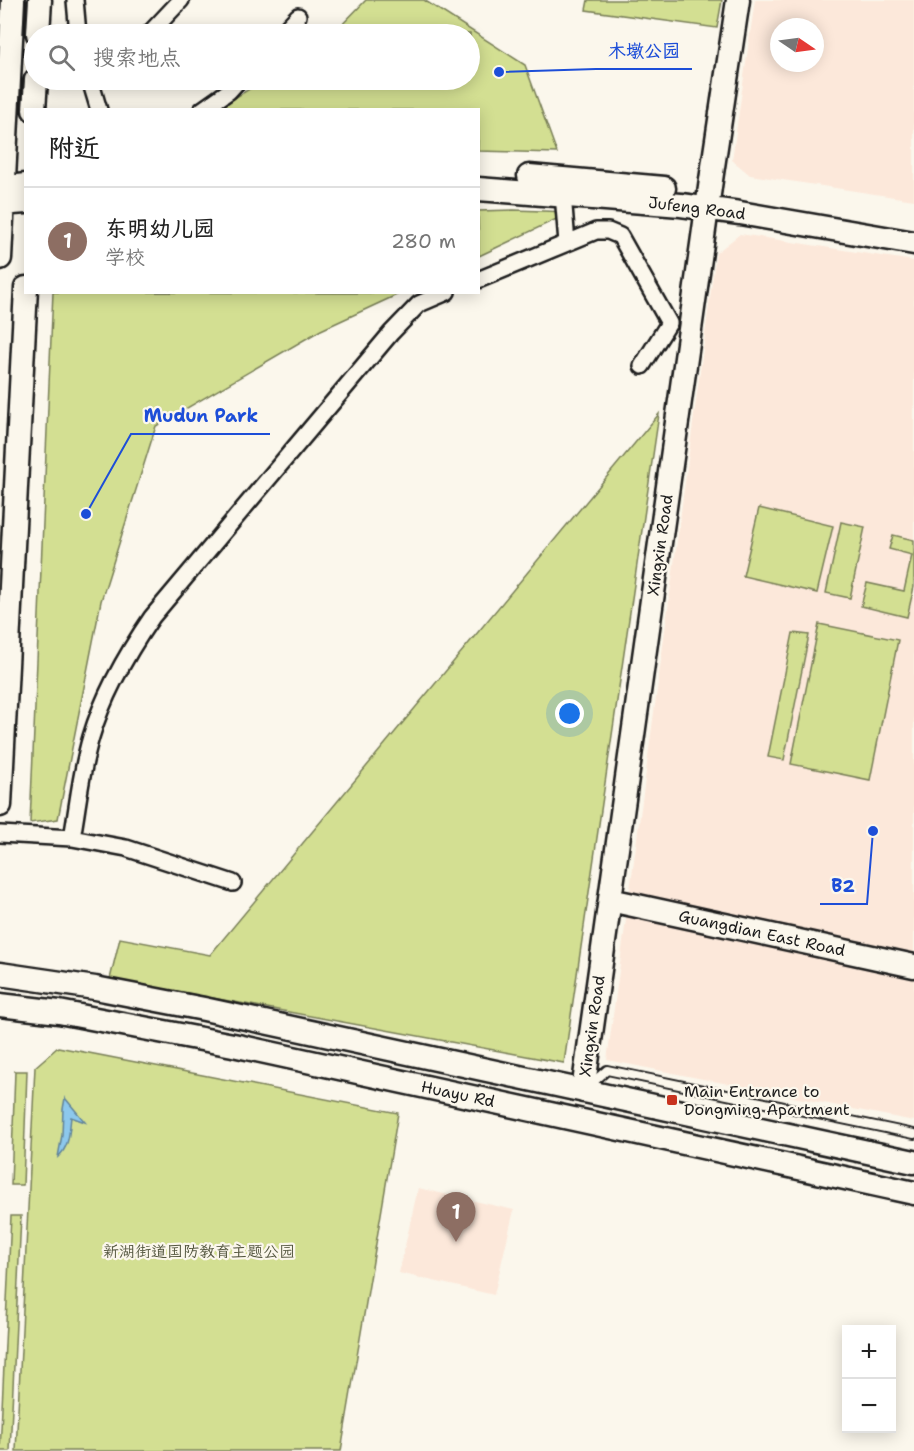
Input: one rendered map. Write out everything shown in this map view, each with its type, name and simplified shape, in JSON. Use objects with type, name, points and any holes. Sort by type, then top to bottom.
[{"type":"street","points":[[0,258],[6,194],[13,0]]},
{"type":"street","points":[[39,24],[40,0]]},
{"type":"street","points":[[75,0],[77,24]]},
{"type":"street","points":[[158,24],[181,0]]},
{"type":"street","name":"Xingxin Road","points":[[583,1091],[738,0]]},
{"type":"street","points":[[290,24],[298,16]]},
{"type":"street","points":[[34,108],[35,90]]},
{"type":"street","points":[[94,90],[99,108]]},
{"type":"street","points":[[205,108],[230,90]]},
{"type":"street","name":"Jufeng Road","points":[[480,174],[587,180],[708,201],[914,243]]},
{"type":"street","name":"Jufeng Road","points":[[480,189],[708,201],[914,227]]},
{"type":"street","points":[[6,194],[24,201]]},
{"type":"street","points":[[563,194],[567,243]]},
{"type":"street","points":[[480,278],[596,231],[608,231],[620,236],[669,323],[642,366]]},
{"type":"street","points":[[0,805],[26,294]]},
{"type":"street","points":[[72,838],[91,736],[115,679],[133,645],[152,617],[391,333],[419,304],[442,294]]},
{"type":"street","points":[[0,834],[72,838],[126,848],[233,883]]},
{"type":"street","name":"Guangdian East Road","points":[[610,900],[914,966]]},
{"type":"street","name":"Huayu Rd","points":[[0,974],[95,988],[204,1009],[914,1162]]},
{"type":"street","name":"Huayu Rd","points":[[0,1005],[70,1014],[233,1045],[914,1193]]},
{"type":"lane","points":[[583,1091],[607,1070],[914,1134]]},
{"type":"shaded area","points":[[755,0],[914,0],[914,200],[750,175],[732,160]]},
{"type":"shaded area","points":[[740,234],[914,261],[914,1121],[607,1060],[716,253]]},
{"type":"shaded area","points":[[418,1188],[514,1210],[494,1295],[399,1273]]},
{"type":"green space","points":[[366,0],[424,0],[461,24],[343,24]]},
{"type":"green space","points":[[588,0],[722,0],[717,28],[586,10]]},
{"type":"green space","points":[[480,36],[525,65],[557,153],[480,151],[480,108],[218,108],[248,90],[480,90]]},
{"type":"green space","points":[[514,210],[571,212],[480,256],[480,211]]},
{"type":"green space","points":[[53,294],[399,294],[321,330],[156,426],[101,601],[58,819],[30,823]]},
{"type":"green space","points":[[659,414],[564,1063],[110,979],[120,938],[210,955]]},
{"type":"green space","points":[[759,508],[833,526],[817,593],[743,576]]},
{"type":"green space","points":[[841,522],[865,527],[850,598],[826,593]]},
{"type":"green space","points":[[893,535],[914,540],[914,587],[907,617],[861,606],[867,583],[904,591],[912,555],[889,549]]},
{"type":"green space","points":[[819,624],[898,640],[870,780],[791,764]]},
{"type":"green space","points":[[793,633],[809,635],[784,760],[768,757]]},
{"type":"green space","name":"新湖街道国防教育主题公园","points":[[58,1047],[398,1113],[341,1451],[16,1451],[35,1067]]},
{"type":"green space","points":[[15,1071],[27,1071],[23,1185],[11,1185]]},
{"type":"green space","points":[[11,1216],[21,1216],[10,1451],[0,1451]]},
{"type":"water","points":[[65,1098],[85,1122],[71,1117],[67,1143],[58,1157],[62,1135]]},
{"type":"place","name":"木墩公园","points":[[499,72]]},
{"type":"place","name":"Mudun Park","points":[[86,514]]},
{"type":"place","name":"B2","points":[[873,831]]},
{"type":"place","name":"Main Entrance to Dongming Apartment","points":[[672,1100]]},
{"type":"place","name":"东明幼儿园","points":[[456,1242]]}]
